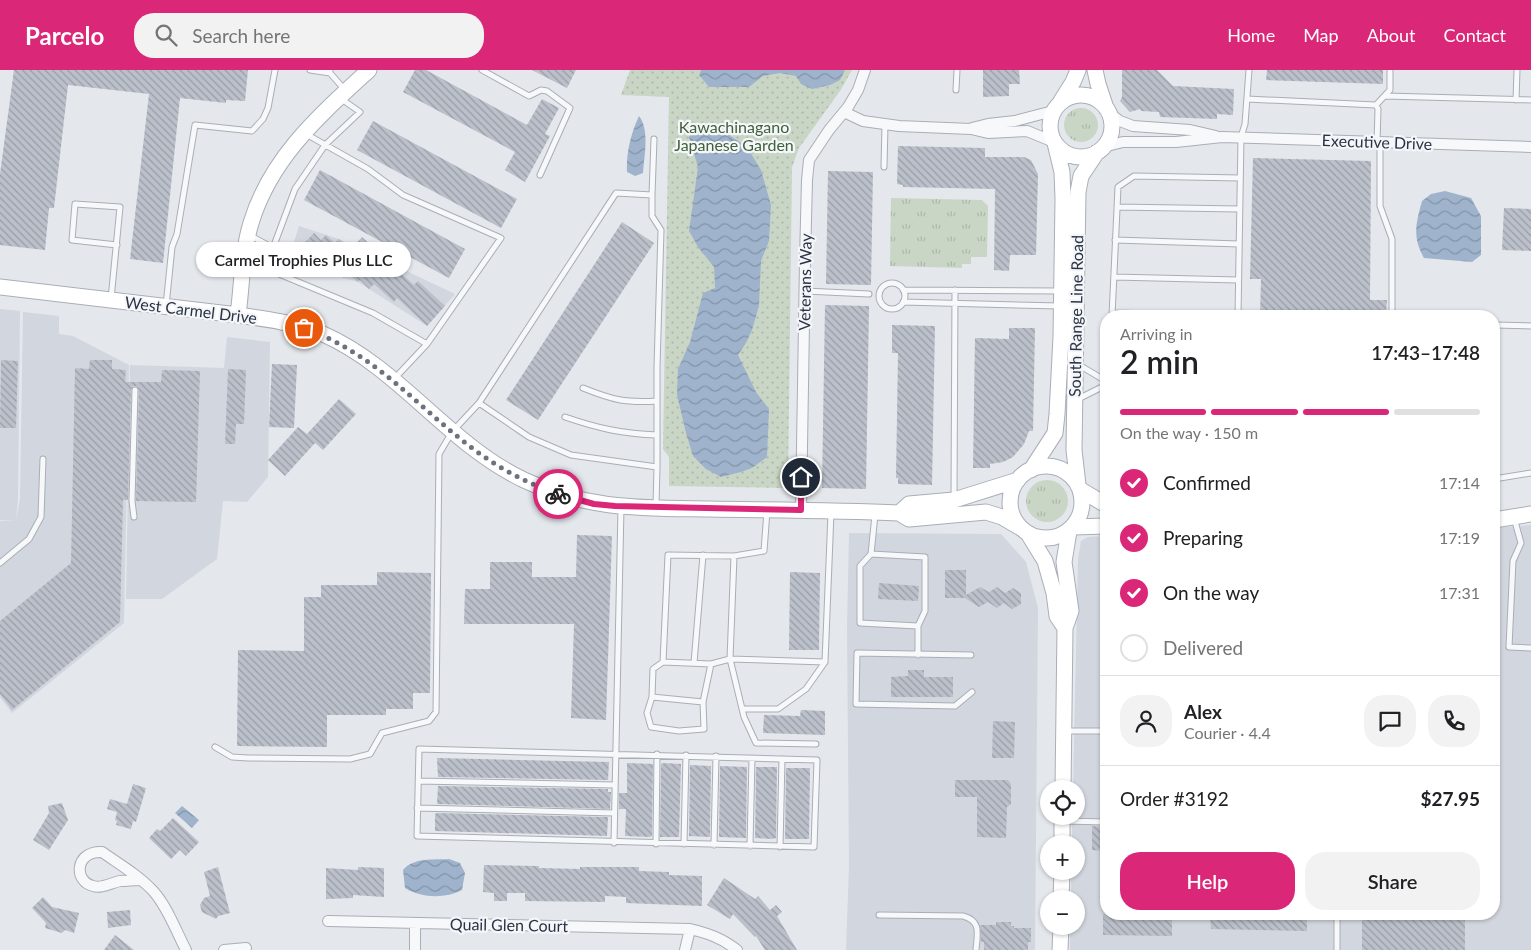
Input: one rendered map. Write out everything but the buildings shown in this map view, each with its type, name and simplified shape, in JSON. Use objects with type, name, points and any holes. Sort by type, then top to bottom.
[{"type":"street","points":[[238,314],[249,235],[257,205],[266,184],[281,160],[304,133],[369,70]]},
{"type":"street","name":"Veterans Way","points":[[801,510],[804,291],[809,160],[828,130],[854,98],[865,70]]},
{"type":"street","points":[[1078,70],[1070,89],[1056,108],[1050,124],[1050,130],[1054,142],[1061,150],[1069,155],[1079,157],[1088,156],[1100,150],[1110,135],[1111,120],[1099,90],[1095,70]]},
{"type":"street","points":[[971,129],[988,124],[1015,121],[1056,108],[1072,96],[1088,96],[1102,104],[1108,111]]},
{"type":"street","name":"Executive Drive","points":[[1108,111],[1120,121],[1133,126],[1190,130],[1222,137]]},
{"type":"street","points":[[844,112],[863,121],[920,128],[971,129],[988,133],[1027,131],[1054,142]]},
{"type":"street","name":"Executive Drive","points":[[1100,150],[1123,142],[1176,142],[1222,137],[1531,147]]},
{"type":"street","name":"South Range Line Road","points":[[1031,470],[1056,433],[1062,298],[1063,182],[1054,142]]},
{"type":"street","name":"South Range Line Road","points":[[1080,488],[1074,450],[1078,192],[1081,176],[1100,150]]},
{"type":"street","name":"West Carmel Drive","points":[[0,287],[238,314],[291,324],[323,334],[361,356],[393,380],[452,432],[501,468],[525,481],[568,497],[594,504],[656,508],[898,513],[909,519],[986,512],[1002,517],[1024,530]]},
{"type":"street","points":[[1024,530],[1039,538],[1049,539],[1060,536],[1071,529],[1079,519],[1083,500],[1080,488],[1072,476],[1052,466],[1041,466],[1031,470],[1018,480],[1012,491],[1010,504],[1012,516],[1045,561],[1054,593],[1057,616],[1065,628]]},
{"type":"street","name":"West Carmel Drive","points":[[898,513],[909,504],[954,500],[1018,480]]},
{"type":"street","points":[[1080,488],[1100,501]]},
{"type":"street","points":[[1500,519],[1531,514]]},
{"type":"street","points":[[1071,529],[1100,527]]},
{"type":"street","points":[[1063,780],[1065,628],[1071,611],[1064,562],[1071,529]]},
{"type":"street","points":[[140,880],[119,881],[94,887],[82,879],[80,864],[83,857],[88,854],[95,851],[102,852],[140,880],[154,892],[162,904],[186,950]]},
{"type":"street","name":"Quail Glen Court","points":[[328,921],[690,929],[710,934],[737,950]]},
{"type":"street","points":[[415,950],[416,923]]},
{"type":"street","points":[[685,950],[690,929]]},
{"type":"street","points":[[1060,950],[1061,935]]},
{"type":"street","points":[[224,950],[246,948]]},
{"type":"lane","points":[[166,306],[172,247],[178,234],[195,125],[252,131],[263,119],[268,108],[275,70]]},
{"type":"lane","points":[[310,70],[330,72],[343,95],[360,112],[324,145],[295,189],[267,269],[373,313],[427,344]]},
{"type":"lane","points":[[482,70],[529,96],[541,90],[547,91],[570,108],[540,175]]},
{"type":"lane","points":[[956,90],[957,70]]},
{"type":"lane","points":[[1238,310],[1241,137],[1245,124],[1249,70]]},
{"type":"lane","points":[[1247,99],[1376,105],[1390,90],[1390,70]]},
{"type":"lane","points":[[1516,100],[1517,70]]},
{"type":"lane","points":[[1385,96],[1531,100]]},
{"type":"lane","points":[[1376,105],[1378,109],[1380,206],[1392,239],[1392,310]]},
{"type":"lane","points":[[884,167],[885,124]]},
{"type":"lane","points":[[304,133],[368,169],[403,194],[501,238],[427,344],[393,380]]},
{"type":"lane","points":[[654,138],[652,216],[661,230],[656,508]]},
{"type":"lane","points":[[1112,310],[1118,187],[1134,176],[1240,178]]},
{"type":"lane","points":[[215,747],[232,757],[240,758],[350,759],[370,754],[382,732],[429,720],[436,712],[439,454],[452,432],[479,403],[616,193],[652,195]]},
{"type":"lane","points":[[111,300],[117,245],[120,207],[75,204],[72,240],[117,245]]},
{"type":"lane","points":[[1117,208],[1239,209]]},
{"type":"lane","points":[[249,235],[273,248]]},
{"type":"lane","points":[[1116,240],[1239,244]]},
{"type":"lane","points":[[1114,277],[1238,280]]},
{"type":"lane","points":[[887,284],[895,284],[903,290],[905,296],[899,307],[890,308],[883,305],[880,297],[881,289],[887,284]]},
{"type":"lane","points":[[903,290],[955,290],[1062,298]]},
{"type":"lane","points":[[954,500],[955,290]]},
{"type":"lane","points":[[804,291],[869,294]]},
{"type":"lane","points":[[903,302],[955,303],[1062,298]]},
{"type":"lane","points":[[1500,326],[1531,326]]},
{"type":"lane","points":[[1075,362],[1100,377]]},
{"type":"lane","points":[[583,388],[616,400],[632,402],[657,401]]},
{"type":"lane","points":[[1075,400],[1100,388]]},
{"type":"lane","points":[[134,518],[132,501],[135,390]]},
{"type":"lane","points":[[479,403],[530,438],[571,455],[657,467]]},
{"type":"lane","points":[[565,417],[594,428],[613,432],[657,435]]},
{"type":"lane","points":[[0,563],[29,539],[41,517],[43,459]]},
{"type":"lane","points":[[1500,478],[1531,473]]},
{"type":"lane","points":[[614,843],[621,506]]},
{"type":"lane","points":[[662,662],[668,555],[734,556],[764,551],[767,510]]},
{"type":"lane","points":[[742,709],[778,709],[806,689],[825,662],[832,511]]},
{"type":"lane","points":[[875,512],[872,554],[860,566],[860,624],[918,626]]},
{"type":"lane","points":[[1514,517],[1520,543],[1513,561],[1509,647],[1531,648]]},
{"type":"lane","points":[[872,554],[925,557],[925,611],[918,626],[918,655]]},
{"type":"lane","points":[[694,663],[703,555]]},
{"type":"lane","points":[[734,556],[730,659],[742,709],[756,743],[816,744]]},
{"type":"lane","points":[[972,655],[857,653],[856,704],[955,706],[972,692]]},
{"type":"lane","points":[[711,664],[703,702],[704,728],[678,732],[651,727],[647,713],[652,698],[653,669],[662,662],[711,664],[730,659],[825,662]]},
{"type":"lane","points":[[652,698],[703,702]]},
{"type":"lane","points":[[1064,731],[1100,732]]},
{"type":"lane","points":[[419,749],[657,754],[817,760],[814,847],[614,843],[417,836],[419,749]]},
{"type":"lane","points":[[656,844],[657,754]]},
{"type":"lane","points":[[684,844],[686,755]]},
{"type":"lane","points":[[714,845],[716,756]]},
{"type":"lane","points":[[750,846],[752,758]]},
{"type":"lane","points":[[780,846],[782,758]]},
{"type":"lane","points":[[418,780],[615,785]]},
{"type":"lane","points":[[417,808],[614,814]]},
{"type":"lane","points":[[1085,820],[1100,821]]},
{"type":"lane","points":[[879,915],[964,916],[972,918],[977,925],[976,950]]},
{"type":"lane","points":[[1337,920],[1337,950]]},
{"type":"shaded area","points":[[299,226],[339,239],[455,294],[427,326],[358,282],[288,261]]},
{"type":"shaded area","points":[[0,309],[20,311],[18,499],[16,520],[0,520]]},
{"type":"shaded area","points":[[23,312],[59,316],[59,334],[73,336],[129,365],[124,623],[12,713],[0,697],[0,521],[16,520],[20,499]]},
{"type":"shaded area","points":[[227,337],[270,342],[268,477],[247,502],[223,501],[217,559],[162,599],[126,599],[130,365],[224,368]]},
{"type":"shaded area","points":[[1531,525],[1531,950],[1070,950],[1070,935],[1085,935],[1085,890],[1071,890],[1071,880],[1085,880],[1085,835],[1072,835],[1072,825],[1085,825],[1085,780],[1073,780],[1078,559],[1081,541],[1088,537],[1100,536],[1100,920],[1500,920],[1500,528]]},
{"type":"shaded area","points":[[849,533],[1001,534],[1026,562],[1038,608],[1035,950],[846,950],[849,866],[847,628]]},
{"type":"green space","name":"Kawachinagano Japanese Garden","points":[[630,70],[852,70],[840,91],[799,148],[792,167],[788,488],[669,486],[669,457],[663,449],[669,97],[621,95]]},
{"type":"green space","points":[[1081,108],[1088,109],[1093,113],[1097,118],[1097,132],[1093,137],[1088,141],[1081,142],[1074,141],[1069,137],[1065,132],[1064,125],[1065,118],[1069,113],[1074,109]]},
{"type":"green space","points":[[891,198],[982,200],[988,206],[987,257],[971,257],[971,264],[962,264],[962,268],[890,266]]},
{"type":"green space","points":[[1051,480],[1059,483],[1065,489],[1068,501],[1065,513],[1059,519],[1043,522],[1035,519],[1029,513],[1026,497],[1029,489],[1035,483]]},
{"type":"water","points":[[701,70],[845,70],[840,80],[830,85],[812,89],[801,84],[796,76],[780,73],[763,76],[749,87],[709,87],[699,75]]},
{"type":"water","points":[[639,116],[644,128],[645,151],[643,173],[635,176],[627,172],[627,158],[631,136]]},
{"type":"water","points":[[695,130],[726,133],[747,147],[761,170],[771,205],[769,241],[761,261],[759,306],[752,330],[738,355],[756,392],[769,409],[767,457],[752,468],[721,477],[706,469],[693,456],[677,395],[678,369],[690,342],[703,293],[715,288],[714,267],[698,247],[689,231],[698,167],[689,137]]},
{"type":"water","points":[[1445,191],[1471,198],[1481,216],[1481,255],[1472,262],[1424,258],[1420,250],[1416,230],[1422,201],[1431,194]]},
{"type":"water","points":[[182,806],[199,820],[192,828],[175,813]]},
{"type":"water","points":[[449,859],[460,863],[465,873],[462,890],[448,895],[433,896],[418,894],[405,888],[403,870],[407,866],[424,860]]},
{"type":"way so far","points":[[304,328],[323,334],[381,370],[468,445],[501,468],[525,481],[558,494]]},
{"type":"place","name":"Carmel Trophies Plus LLC","points":[[304,328]]},
{"type":"route","points":[[558,494],[594,504],[615,506],[801,510],[801,477]]}]
